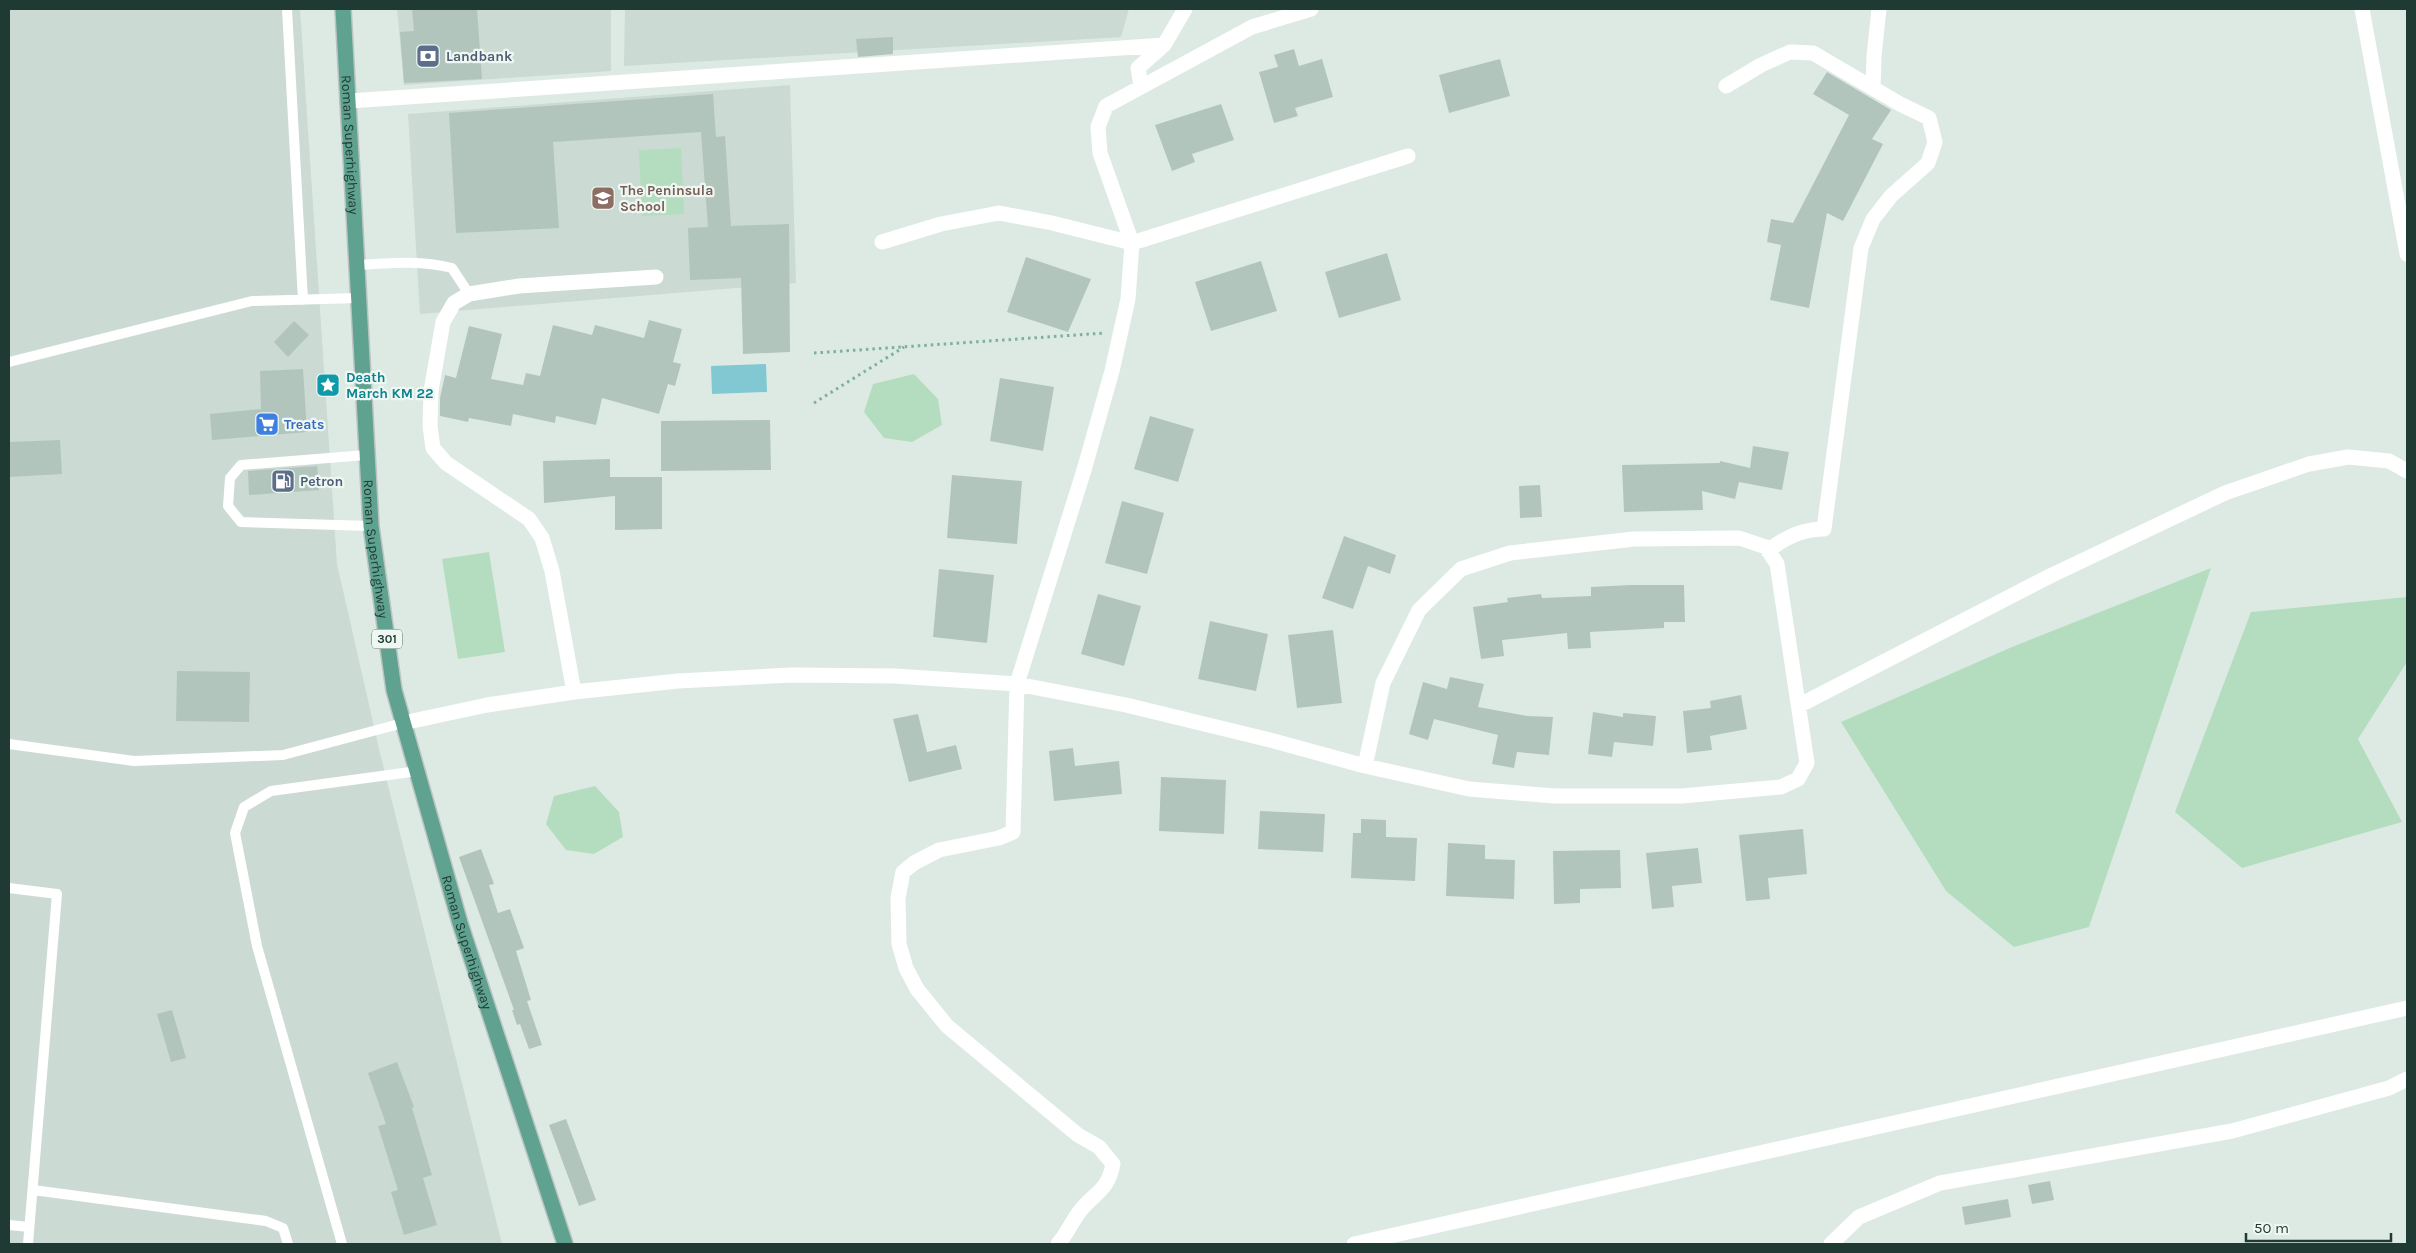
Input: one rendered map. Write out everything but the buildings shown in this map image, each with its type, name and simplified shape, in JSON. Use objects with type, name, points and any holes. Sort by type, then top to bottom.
[{"type":"main road","name":"Roman Superhighway","points":[[343,9],[371,526],[394,690],[460,923],[564,1244]]},
{"type":"street","points":[[1141,86],[1138,68],[1164,45],[1185,9]]},
{"type":"street","points":[[1058,1244],[1080,1210],[1106,1185],[1110,1179],[1113,1164],[1099,1147],[1078,1134],[947,1026],[917,989],[906,968],[899,944],[898,898],[903,872],[914,863],[939,850],[999,838],[1013,832],[1017,684],[1084,470],[1121,332],[1128,298],[1132,243],[1100,153],[1098,127],[1106,106],[1252,27],[1310,9]]},
{"type":"street","points":[[1874,88],[1874,56],[1879,9]]},
{"type":"street","points":[[2362,9],[2407,254]]},
{"type":"street","points":[[349,102],[1164,45]]},
{"type":"street","points":[[1726,86],[1761,65],[1790,52],[1813,53],[1929,118],[1936,142],[1928,163],[1891,196],[1874,219],[1860,248],[1824,529],[1798,532],[1784,538],[1768,550]]},
{"type":"street","points":[[882,242],[941,224],[999,213],[1052,223],[1132,243],[1408,156]]},
{"type":"street","points":[[574,692],[552,571],[542,538],[529,519],[446,463],[433,448],[430,426],[431,391],[443,322],[454,303],[469,294],[518,286],[656,277]]},
{"type":"street","points":[[1800,705],[2050,576],[2226,493],[2309,464],[2348,457],[2389,460],[2407,471]]},
{"type":"street","points":[[403,723],[487,705],[574,692],[678,681],[792,674],[895,676],[1017,684],[1150,710],[1365,766],[1469,789],[1555,796],[1682,796],[1782,787],[1798,779],[1807,763],[1800,705],[1777,564],[1766,547],[1739,538],[1634,539],[1510,553],[1461,569],[1419,610],[1383,683],[1365,766]]},
{"type":"street","points":[[1354,1244],[2407,1008]]},
{"type":"street","points":[[1831,1244],[1859,1217],[1940,1183],[2232,1131],[2389,1088],[2407,1079]]},
{"type":"lane","points":[[287,9],[303,300]]},
{"type":"lane","points":[[357,265],[408,262],[430,263],[452,268],[469,294]]},
{"type":"lane","points":[[9,362],[252,301],[359,298]]},
{"type":"lane","points":[[366,455],[240,465],[230,478],[228,506],[242,522],[371,526]]},
{"type":"lane","points":[[9,744],[134,761],[283,755],[403,723]]},
{"type":"lane","points":[[342,1244],[257,946],[235,833],[244,807],[271,791],[418,771]]},
{"type":"lane","points":[[9,888],[57,894],[28,1244]]},
{"type":"lane","points":[[33,1190],[266,1221],[283,1228],[288,1244]]},
{"type":"lane","points":[[9,1224],[29,1227]]},
{"type":"path","points":[[814,353],[1121,332]]},
{"type":"path","points":[[814,403],[904,347]]},
{"type":"shaded area","points":[[9,9],[300,9],[337,564],[380,753],[502,1244],[9,1244]]},
{"type":"shaded area","points":[[397,9],[611,9],[611,71],[404,85]]},
{"type":"shaded area","points":[[625,9],[1129,9],[1121,37],[624,66]]},
{"type":"shaded area","name":"The Peninsula School","points":[[790,85],[796,283],[420,314],[408,114]]},
{"type":"green space","points":[[681,148],[684,214],[642,216],[639,150]]},
{"type":"green space","points":[[914,374],[938,399],[942,425],[912,442],[884,438],[864,412],[873,384]]},
{"type":"green space","points":[[489,552],[505,652],[458,659],[442,559]]},
{"type":"green space","points":[[2211,568],[2089,927],[2014,947],[1946,891],[1841,722],[2012,647]]},
{"type":"green space","points":[[2407,597],[2407,662],[2358,739],[2402,822],[2242,868],[2175,812],[2251,612]]},
{"type":"green space","points":[[595,786],[619,812],[623,837],[594,854],[566,850],[546,824],[554,796]]},
{"type":"water","points":[[766,364],[767,392],[712,394],[711,366]]},
{"type":"place","name":"Landbank","points":[[428,56]]},
{"type":"place","name":"The Peninsula School","points":[[603,198]]},
{"type":"place","name":"Death March KM 22","points":[[328,385]]},
{"type":"place","name":"Treats","points":[[267,424]]},
{"type":"place","name":"Petron","points":[[283,481]]}]
